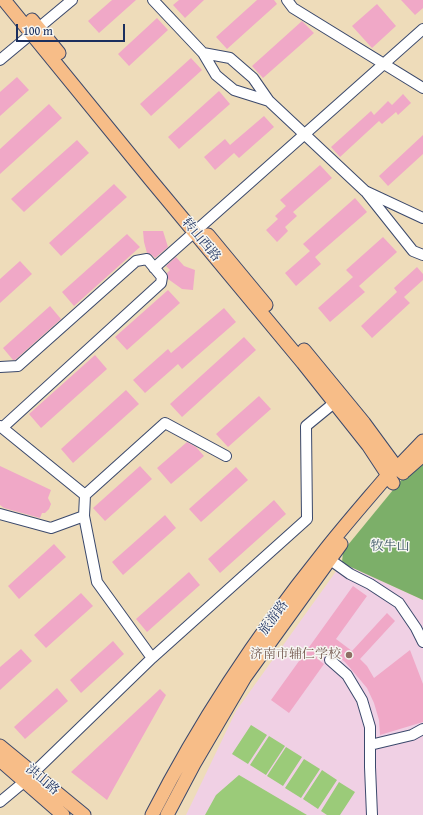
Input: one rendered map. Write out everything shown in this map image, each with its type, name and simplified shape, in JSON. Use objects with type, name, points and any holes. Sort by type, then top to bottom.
[{"type":"main road","name":"转山西路","points":[[4,0],[35,31],[198,230],[368,445],[395,475]]},
{"type":"main road","name":"转山西路","points":[[16,0],[35,31]]},
{"type":"main road","name":"转山西路","points":[[198,230],[364,423],[395,475]]},
{"type":"main road","name":"旅游路","points":[[167,815],[194,764],[245,677],[329,559],[423,441]]},
{"type":"main road","name":"旅游路","points":[[152,815],[209,712],[265,630],[322,553],[395,475],[423,454]]},
{"type":"main road","name":"洪山路","points":[[0,746],[63,815]]},
{"type":"main road","name":"洪山路","points":[[0,760],[29,777],[84,815]]},
{"type":"street","points":[[0,60],[72,0]]},
{"type":"street","points":[[153,0],[203,53],[216,75],[234,90],[269,101]]},
{"type":"street","points":[[287,0],[293,8],[423,88]]},
{"type":"street","points":[[154,268],[423,29]]},
{"type":"street","points":[[203,53],[230,58],[253,78],[269,101],[364,191],[413,251],[423,255]]},
{"type":"street","points":[[364,191],[423,218]]},
{"type":"street","points":[[0,367],[18,366],[136,261],[147,259],[162,277],[161,283],[1,427],[85,495]]},
{"type":"street","points":[[0,802],[29,777],[152,658],[307,519],[306,426],[334,403]]},
{"type":"street","points":[[152,658],[97,582],[84,516],[85,495],[165,423],[226,456]]},
{"type":"street","points":[[0,514],[52,528],[84,516]]},
{"type":"street","points":[[329,559],[350,574],[370,584],[399,603],[416,628],[423,642]]},
{"type":"street","points":[[330,660],[348,675],[362,700],[370,728],[372,815]]},
{"type":"street","points":[[370,745],[412,735],[423,729]]},
{"type":"shaded area","name":"济南市辅仁学校","points":[[342,563],[423,600],[423,815],[186,815],[236,711]]},
{"type":"green space","name":"牧牛山","points":[[423,459],[423,600],[342,563],[343,551],[402,479]]},
{"type":"green space","points":[[251,725],[267,735],[248,764],[232,754]]},
{"type":"green space","points":[[269,736],[285,746],[266,775],[250,765]]},
{"type":"green space","points":[[286,747],[302,757],[283,786],[267,776]]},
{"type":"green space","points":[[304,759],[320,769],[301,798],[285,788]]},
{"type":"green space","points":[[322,770],[337,780],[318,809],[303,799]]},
{"type":"green space","points":[[239,775],[307,815],[205,815],[216,795]]},
{"type":"green space","points":[[339,782],[355,792],[340,815],[327,815],[321,811]]},
{"type":"building","points":[[112,0],[136,0],[99,33],[88,21]]},
{"type":"building","points":[[179,0],[204,0],[185,18],[173,5]]},
{"type":"building","points":[[257,0],[274,0],[277,4],[227,49],[216,37]]},
{"type":"building","points":[[401,0],[423,0],[423,8],[415,15]]},
{"type":"building","points":[[377,4],[396,26],[372,48],[352,26]]},
{"type":"building","points":[[157,18],[168,30],[129,66],[118,54]]},
{"type":"building","points":[[302,21],[314,33],[263,78],[252,66]]},
{"type":"building","points":[[191,58],[202,70],[151,116],[140,104]]},
{"type":"building","points":[[17,77],[29,90],[0,116],[0,92]]},
{"type":"building","points":[[219,91],[230,104],[179,149],[168,137]]},
{"type":"building","points":[[403,94],[411,103],[398,115],[396,112],[382,124],[379,121],[340,157],[331,147],[371,111],[374,115],[388,101],[392,105]]},
{"type":"building","points":[[49,104],[62,118],[0,174],[0,149]]},
{"type":"building","points":[[264,116],[274,127],[239,158],[234,153],[215,170],[204,157],[225,139],[230,145]]},
{"type":"building","points":[[423,135],[423,154],[388,186],[379,176]]},
{"type":"building","points":[[77,140],[89,153],[24,212],[11,199]]},
{"type":"building","points":[[320,165],[332,178],[293,212],[297,216],[285,227],[288,231],[277,242],[266,230],[278,219],[275,216],[286,206],[280,200]]},
{"type":"building","points":[[114,184],[127,197],[61,256],[49,243]]},
{"type":"building","points":[[355,198],[367,212],[315,257],[321,264],[296,286],[285,273],[310,251],[303,244]]},
{"type":"building","points":[[143,231],[163,231],[168,247],[155,258],[147,253]]},
{"type":"building","points":[[127,234],[140,247],[74,306],[62,292]]},
{"type":"building","points":[[383,237],[397,252],[359,286],[365,292],[330,322],[318,308],[353,277],[346,270]]},
{"type":"building","points":[[176,257],[184,266],[195,270],[193,290],[182,289],[168,279],[167,273],[170,270],[166,266]]},
{"type":"building","points":[[20,261],[32,274],[0,303],[0,279]]},
{"type":"building","points":[[417,267],[423,274],[423,280],[404,297],[410,303],[372,338],[361,326],[397,292],[394,288]]},
{"type":"building","points":[[168,290],[180,303],[127,350],[115,337]]},
{"type":"building","points":[[50,306],[61,319],[15,360],[13,360],[3,348]]},
{"type":"building","points":[[224,308],[236,322],[182,369],[178,364],[145,393],[133,380],[168,349],[171,353]]},
{"type":"building","points":[[244,337],[256,350],[182,417],[170,404]]},
{"type":"building","points":[[95,355],[107,369],[41,428],[29,414]]},
{"type":"building","points":[[126,390],[139,404],[73,463],[61,449]]},
{"type":"building","points":[[259,396],[271,409],[228,447],[216,434]]},
{"type":"building","points":[[187,442],[196,447],[204,456],[171,484],[157,468]]},
{"type":"building","points":[[0,466],[51,490],[48,498],[51,504],[45,513],[42,513],[40,518],[4,508],[0,505]]},
{"type":"building","points":[[140,466],[152,479],[105,521],[93,508]]},
{"type":"building","points":[[236,467],[248,480],[201,522],[189,509]]},
{"type":"building","points":[[274,500],[286,514],[220,573],[208,559]]},
{"type":"building","points":[[165,515],[176,528],[123,575],[112,562]]},
{"type":"building","points":[[54,544],[66,557],[19,599],[8,586]]},
{"type":"building","points":[[189,572],[200,585],[147,632],[136,619]]},
{"type":"building","points":[[353,586],[367,596],[336,639],[352,651],[387,613],[395,621],[360,659],[367,666],[374,678],[410,650],[423,684],[423,722],[380,735],[379,720],[374,703],[367,688],[345,662],[329,649],[320,661],[324,664],[289,713],[271,700]]},
{"type":"building","points":[[81,593],[93,606],[46,648],[34,635]]},
{"type":"building","points":[[113,641],[124,654],[81,693],[70,680]]},
{"type":"building","points":[[21,649],[32,661],[0,690],[0,667]]},
{"type":"building","points":[[57,688],[68,701],[25,739],[14,727]]},
{"type":"building","points":[[160,689],[166,695],[107,800],[71,772]]},
{"type":"place","name":"济南市辅仁学校","points":[[349,655]]}]
